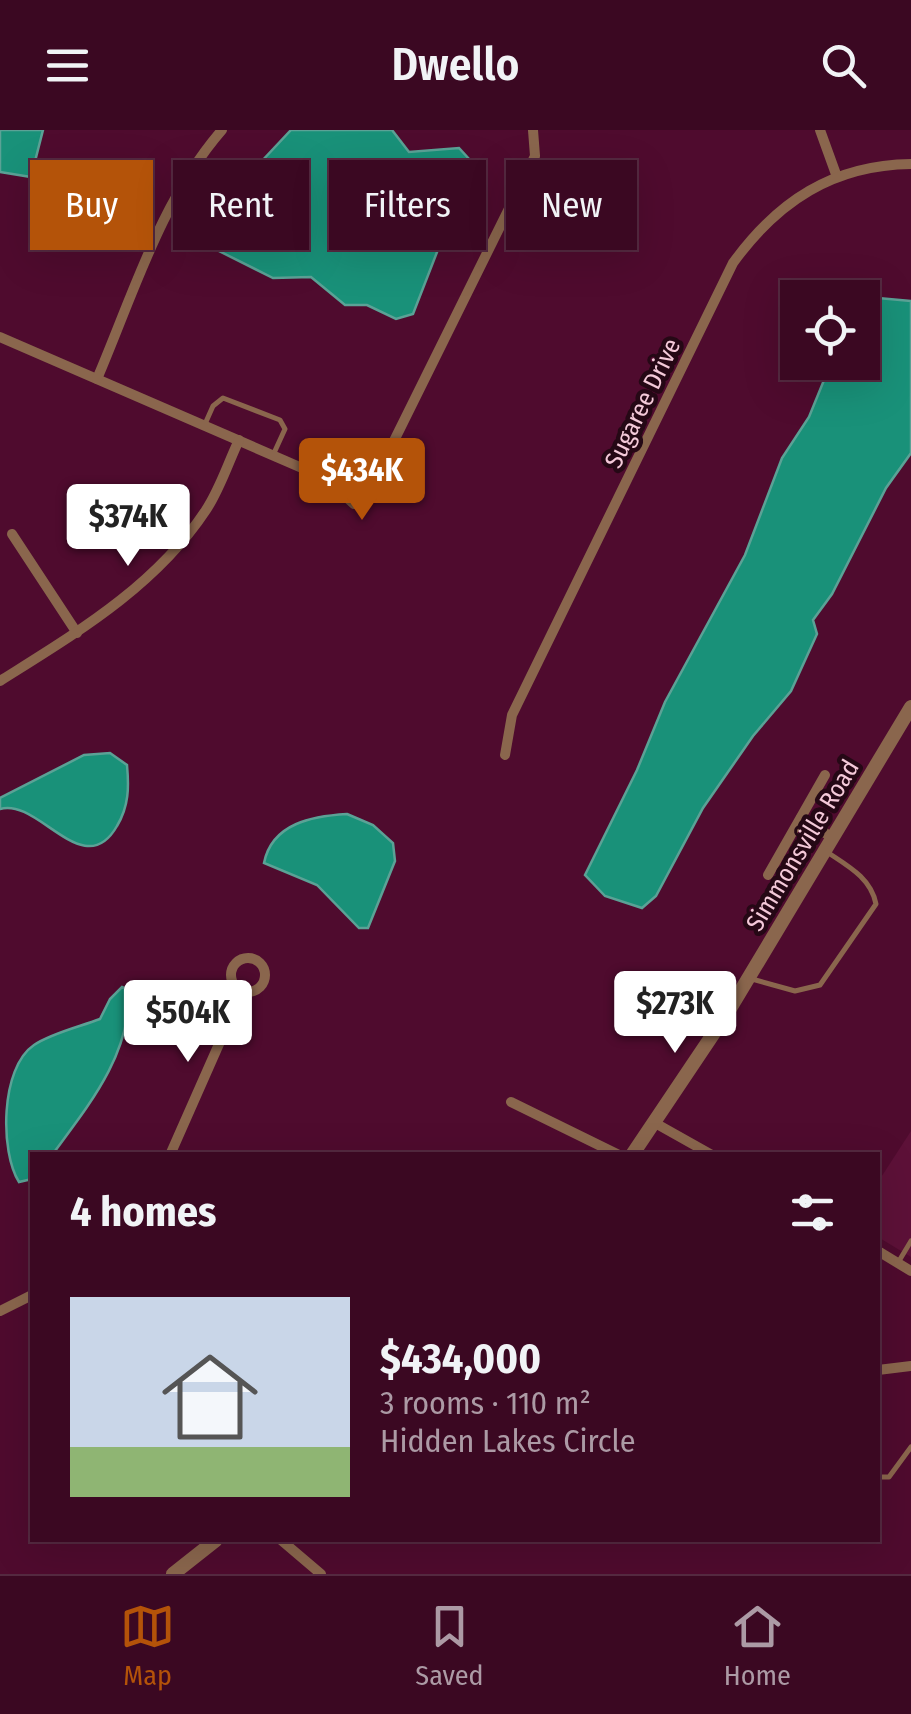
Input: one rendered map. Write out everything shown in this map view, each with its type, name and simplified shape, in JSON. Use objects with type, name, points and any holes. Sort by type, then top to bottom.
[{"type":"street","points":[[97,380],[177,192],[222,130]]},
{"type":"street","points":[[820,130],[837,177]]},
{"type":"street","points":[[0,337],[324,478],[374,473],[385,459],[534,156],[537,131]]},
{"type":"street","name":"Sugaree Drive","points":[[505,755],[512,715],[733,263],[770,218],[816,185],[858,170],[911,164]]},
{"type":"street","points":[[0,681],[77,633],[154,575],[207,509],[239,440]]},
{"type":"street","points":[[341,479],[342,493],[354,504],[368,499],[371,488],[367,475]]},
{"type":"street","points":[[12,534],[77,633]]},
{"type":"street","name":"Simmonsville Road","points":[[634,1152],[749,978],[911,707]]},
{"type":"street","points":[[768,875],[825,775]]},
{"type":"street","points":[[801,818],[829,844]]},
{"type":"street","points":[[171,1152],[242,992]]},
{"type":"street","points":[[511,1102],[613,1152]]},
{"type":"street","points":[[655,1123],[707,1152]]},
{"type":"street","points":[[880,1253],[911,1272]]},
{"type":"street","points":[[0,1311],[30,1296]]},
{"type":"street","points":[[880,1370],[911,1366]]},
{"type":"street","points":[[174,1574],[214,1542]]},
{"type":"street","points":[[282,1542],[321,1574]]},
{"type":"lane","points":[[205,426],[214,406],[223,398],[280,420],[284,430],[273,456]]},
{"type":"lane","points":[[749,978],[795,991],[820,985],[876,904],[873,888],[829,844]]},
{"type":"lane","points":[[898,1263],[911,1241]]},
{"type":"lane","points":[[880,1477],[889,1477],[911,1448]]},
{"type":"shaded area","points":[[0,130],[43,130],[35,160],[30,160],[30,177],[0,172]]},
{"type":"shaded area","points":[[291,130],[392,130],[409,152],[459,148],[470,160],[329,160],[329,250],[438,250],[413,314],[396,319],[367,305],[345,305],[311,277],[273,278],[217,250],[309,250],[309,160],[263,160]]},
{"type":"shaded area","points":[[880,298],[911,301],[911,453],[886,488],[832,594],[813,620],[817,634],[791,691],[753,736],[703,808],[656,896],[642,908],[605,896],[585,875],[637,770],[665,702],[745,555],[782,458],[809,417],[824,380],[880,380]]},
{"type":"shaded area","points":[[110,753],[127,765],[128,789],[121,819],[104,841],[90,846],[75,843],[30,815],[0,809],[0,798],[84,755]]},
{"type":"shaded area","points":[[347,814],[373,825],[393,843],[395,861],[368,928],[359,928],[317,885],[264,863],[268,849],[285,830],[308,820]]},
{"type":"shaded area","points":[[122,987],[129,990],[128,1014],[115,1058],[80,1118],[54,1152],[30,1152],[30,1179],[19,1182],[6,1132],[9,1091],[15,1072],[34,1045],[100,1019],[110,999]]},
{"type":"shaded area","points":[[911,1131],[911,1257],[880,1238],[880,1179]]}]
